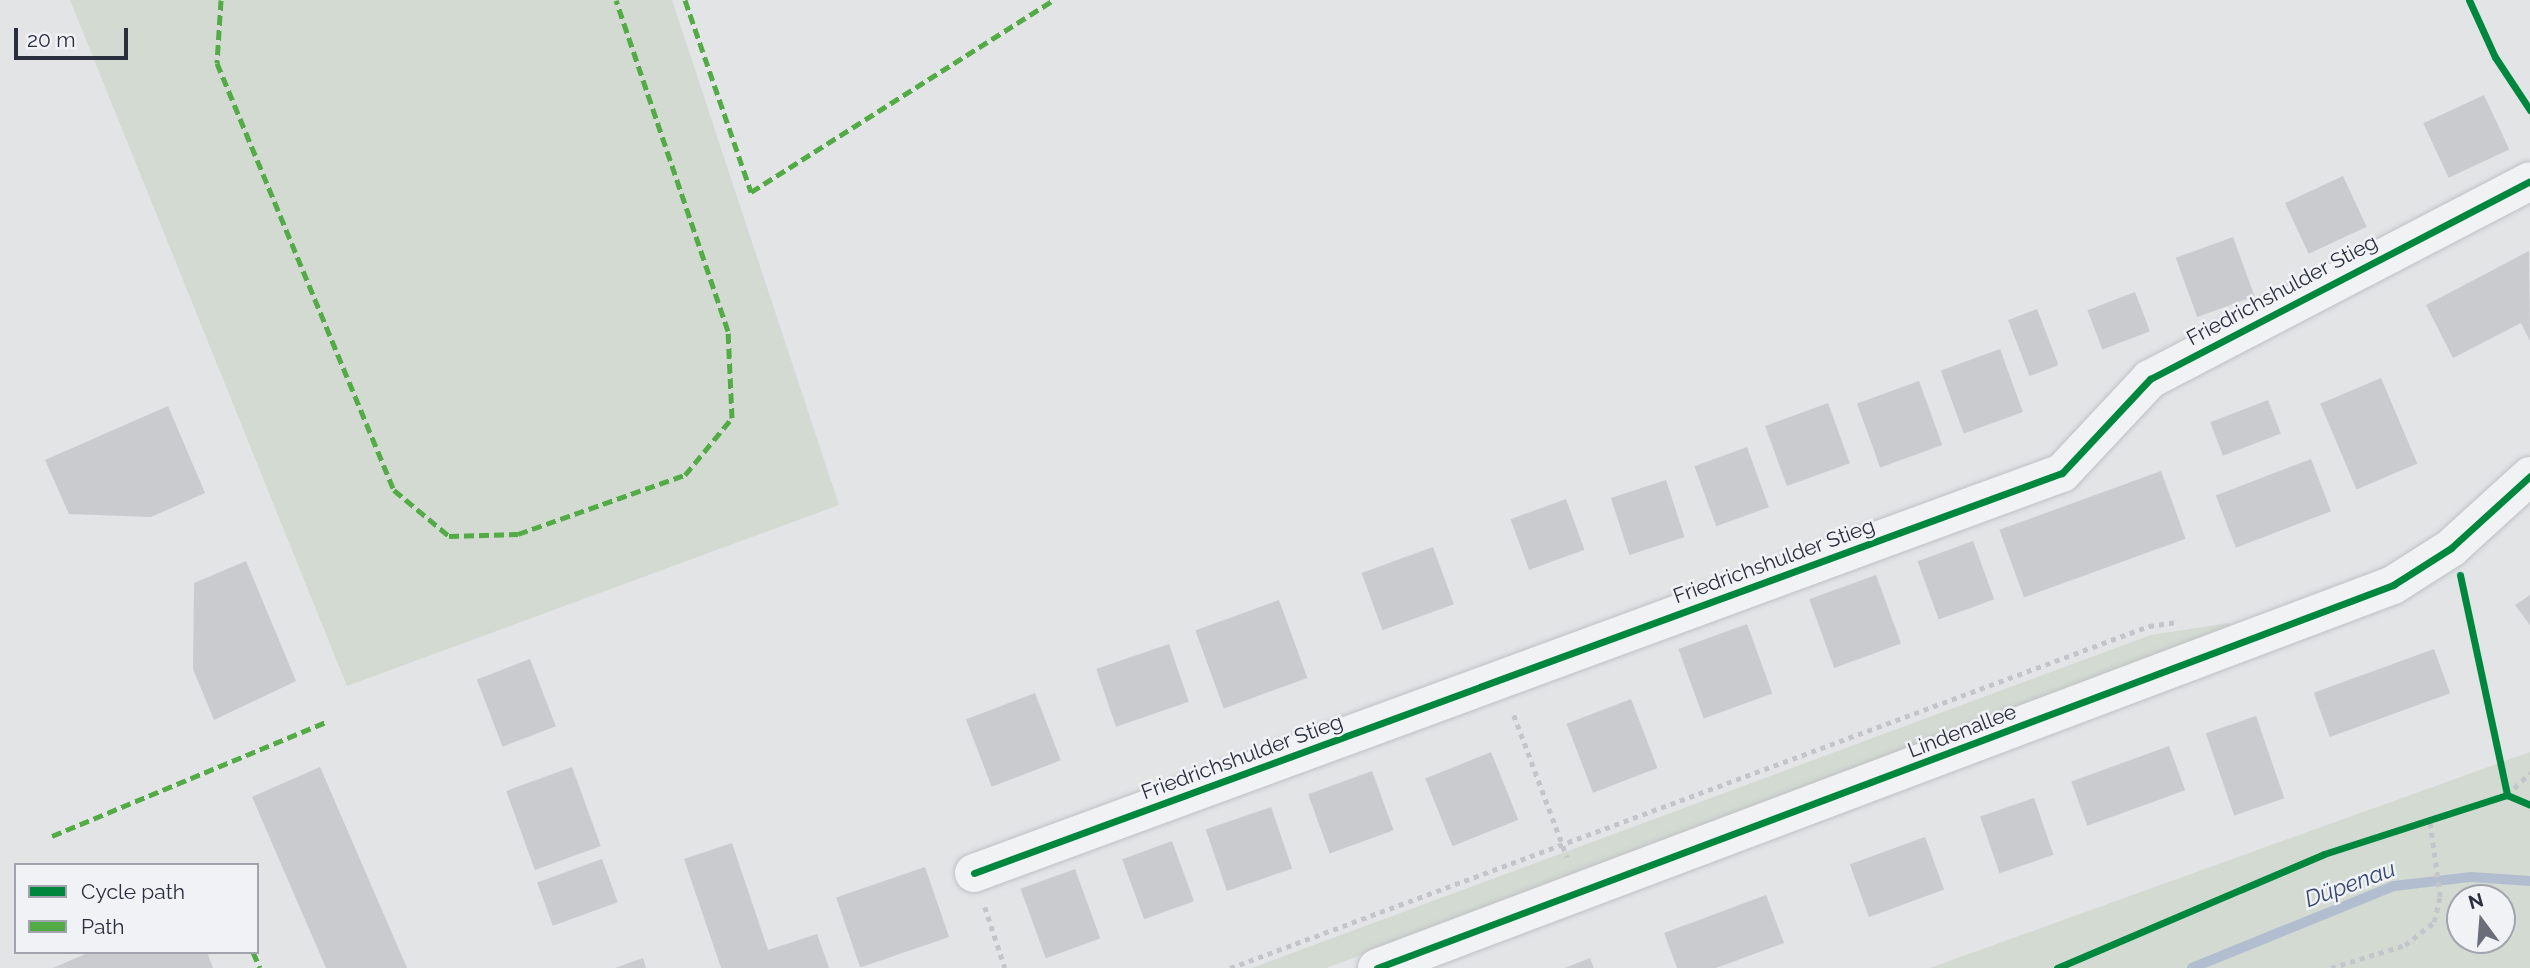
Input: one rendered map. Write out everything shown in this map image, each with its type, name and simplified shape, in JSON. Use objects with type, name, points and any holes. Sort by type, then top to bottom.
[{"type":"street","name":"Friedrichshulder Stieg","points":[[974,873],[2062,473],[2150,379],[2530,181]]},
{"type":"street","name":"Lindenallee","points":[[1377,968],[2393,585],[2451,548],[2530,476]]},
{"type":"path","points":[[2469,0],[2495,57],[2530,110]]},
{"type":"path","points":[[2460,575],[2507,795]]},
{"type":"path","points":[[1230,968],[2149,626],[2188,621]]},
{"type":"path","points":[[1502,681],[1563,846]]},
{"type":"path","points":[[2057,968],[2324,854],[2430,823],[2507,795],[2530,774]]},
{"type":"path","points":[[2507,795],[2530,805]]},
{"type":"path","points":[[2330,968],[2405,945],[2434,922],[2440,897],[2430,823]]},
{"type":"path","points":[[974,873],[1004,968]]},
{"type":"shaded area","points":[[70,0],[672,0],[839,505],[347,686]]},
{"type":"shaded area","points":[[2229,623],[2233,633],[1326,968],[1252,968],[2151,635]]},
{"type":"shaded area","points":[[2530,752],[2530,968],[1930,968]]},
{"type":"building","points":[[2484,95],[2509,149],[2449,178],[2423,123]]},
{"type":"building","points":[[2343,176],[2367,227],[2309,254],[2285,203]]},
{"type":"building","points":[[2233,237],[2255,296],[2197,317],[2176,258]]},
{"type":"building","points":[[2529,251],[2530,341],[2521,323],[2453,358],[2426,305]]},
{"type":"building","points":[[2135,292],[2150,331],[2102,349],[2087,310]]},
{"type":"building","points":[[2037,309],[2059,365],[2030,376],[2008,320]]},
{"type":"building","points":[[2000,349],[2023,412],[1964,434],[1941,371]]},
{"type":"building","points":[[2381,378],[2417,464],[2357,489],[2320,404]]},
{"type":"building","points":[[1919,381],[1942,445],[1880,467],[1857,404]]},
{"type":"building","points":[[2268,400],[2281,434],[2223,456],[2210,422]]},
{"type":"building","points":[[1828,403],[1850,463],[1787,486],[1765,426]]},
{"type":"building","points":[[168,406],[205,493],[151,517],[69,514],[45,460]]},
{"type":"building","points":[[1747,447],[1769,507],[1716,526],[1694,466]]},
{"type":"building","points":[[2311,459],[2331,511],[2236,548],[2216,496]]},
{"type":"building","points":[[2161,471],[2186,539],[2024,597],[1999,530]]},
{"type":"building","points":[[1666,480],[1685,537],[1629,555],[1611,498]]},
{"type":"building","points":[[1566,499],[1584,550],[1529,570],[1511,519]]},
{"type":"building","points":[[1973,541],[1994,599],[1939,619],[1918,561]]},
{"type":"building","points":[[1433,547],[1454,604],[1382,630],[1362,573]]},
{"type":"building","points":[[246,561],[296,681],[214,720],[193,669],[194,583]]},
{"type":"building","points":[[1876,575],[1901,644],[1834,668],[1809,599]]},
{"type":"building","points":[[2530,595],[2530,625],[2515,605]]},
{"type":"building","points":[[1279,600],[1307,678],[1224,708],[1195,630]]},
{"type":"building","points":[[1747,624],[1772,694],[1704,719],[1678,649]]},
{"type":"building","points":[[1169,644],[1189,702],[1116,727],[1096,669]]},
{"type":"building","points":[[2434,649],[2450,693],[2330,737],[2314,693]]},
{"type":"building","points":[[530,659],[556,726],[503,747],[477,679]]},
{"type":"building","points":[[1035,693],[1061,760],[992,787],[966,720]]},
{"type":"building","points":[[1631,699],[1658,768],[1593,793],[1567,724]]},
{"type":"building","points":[[2256,716],[2284,798],[2234,816],[2206,733]]},
{"type":"building","points":[[2169,746],[2185,790],[2087,826],[2071,782]]},
{"type":"building","points":[[1491,752],[1518,820],[1453,846],[1425,779]]},
{"type":"building","points":[[320,767],[407,968],[326,968],[252,797]]},
{"type":"building","points":[[572,767],[601,846],[535,870],[506,791]]},
{"type":"building","points":[[1372,771],[1394,830],[1330,853],[1308,794]]},
{"type":"building","points":[[2034,798],[2054,855],[2000,873],[1980,817]]},
{"type":"building","points":[[1271,807],[1292,868],[1227,891],[1206,829]]},
{"type":"building","points":[[1925,837],[1944,890],[1869,917],[1850,864]]},
{"type":"building","points":[[1172,841],[1194,901],[1144,919],[1122,859]]},
{"type":"building","points":[[732,843],[768,950],[817,934],[829,968],[721,968],[684,859]]},
{"type":"building","points":[[602,859],[618,902],[553,926],[537,883]]},
{"type":"building","points":[[925,867],[949,937],[860,968],[836,898]]},
{"type":"building","points":[[1075,869],[1100,939],[1046,958],[1020,889]]},
{"type":"building","points":[[1766,895],[1784,943],[1716,968],[1677,968],[1664,933]]},
{"type":"building","points":[[85,954],[208,954],[213,968],[53,968]]},
{"type":"building","points":[[643,958],[646,968],[615,968]]},
{"type":"building","points":[[1590,958],[1594,968],[1565,968]]},
{"type":"waterway","name":"Düpenau","points":[[2192,968],[2394,886],[2471,877],[2530,881]]},
{"type":"marked path","points":[[221,0],[217,63],[394,490],[449,536],[518,534],[685,475],[732,418],[728,331],[616,0]]},
{"type":"marked path","points":[[685,0],[751,192],[1053,0]]},
{"type":"marked path","points":[[52,836],[326,722]]},
{"type":"marked path","points":[[254,954],[260,968]]},
{"type":"cycle path","points":[[2469,0],[2495,57],[2530,110]]},
{"type":"cycle path","points":[[974,873],[2062,473],[2150,379],[2530,181]]},
{"type":"cycle path","points":[[1377,968],[2393,585],[2451,548],[2530,476]]},
{"type":"cycle path","points":[[2460,575],[2507,795]]},
{"type":"cycle path","points":[[2057,968],[2324,854],[2507,795],[2530,805]]}]
